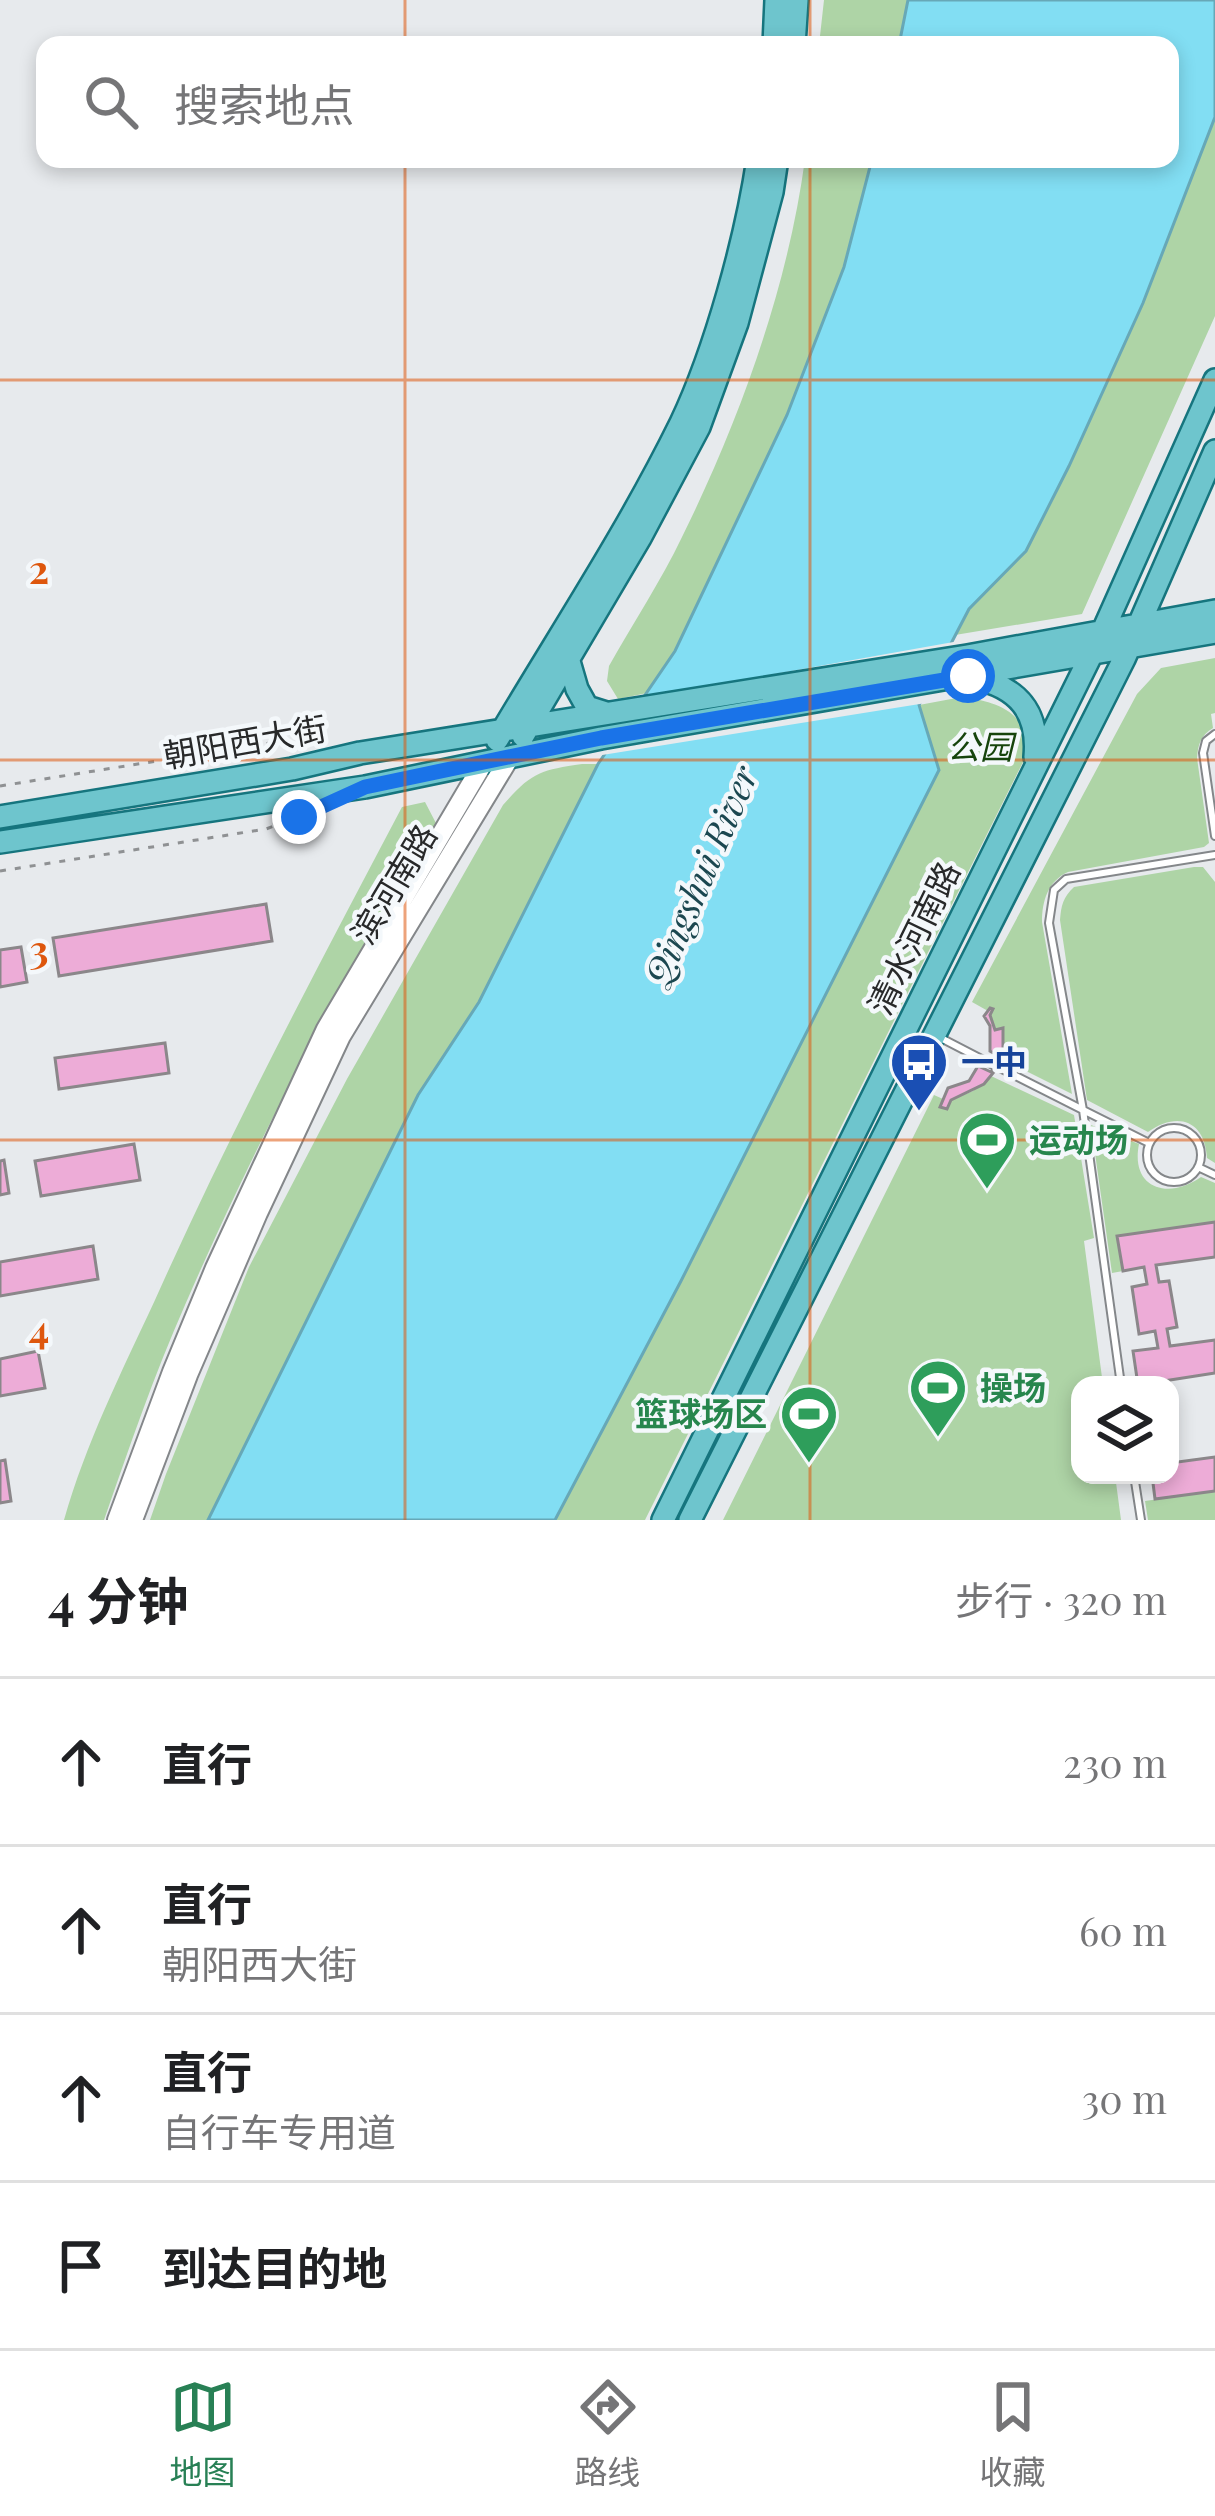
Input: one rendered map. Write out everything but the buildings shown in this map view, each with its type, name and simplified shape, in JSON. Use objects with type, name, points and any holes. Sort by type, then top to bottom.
[{"type":"main road","points":[[774,36],[776,0]]},
{"type":"main road","points":[[795,36],[797,0]]},
{"type":"main road","name":"滨河南路","points":[[117,1520],[215,1268],[326,1029],[623,529],[682,419],[720,319],[757,168]]},
{"type":"main road","name":"滨河南路","points":[[133,1520],[196,1355],[341,1036],[640,538],[699,427],[736,322],[776,168]]},
{"type":"main road","name":"清水河南路","points":[[662,1520],[1102,633],[1215,380]]},
{"type":"main road","name":"清水河南路","points":[[690,1520],[1130,646],[1215,451]]},
{"type":"main road","points":[[963,670],[1141,623],[1215,611]]},
{"type":"main road","points":[[963,670],[1090,655],[1215,632]]},
{"type":"main road","points":[[568,658],[587,707],[613,714]]},
{"type":"main road","points":[[963,670],[994,682],[1024,706],[1036,735],[1034,770]]},
{"type":"main road","name":"朝阳西大街","points":[[0,817],[613,714],[963,670]]},
{"type":"main road","name":"朝阳西大街","points":[[0,842],[365,787],[963,670]]},
{"type":"lane","points":[[1215,734],[1206,741],[1203,752],[1215,836]]},
{"type":"lane","points":[[1120,1376],[1083,1110],[1049,923],[1054,890],[1066,879],[1215,855]]},
{"type":"lane","points":[[934,1034],[1149,1143]]},
{"type":"lane","points":[[1165,1129],[1186,1129],[1199,1148],[1198,1167],[1181,1182],[1164,1180],[1148,1164],[1149,1143],[1165,1129]]},
{"type":"lane","points":[[1198,1167],[1215,1175]]},
{"type":"lane","points":[[1135,1484],[1141,1520]]},
{"type":"path","points":[[0,786],[270,743],[315,748]]},
{"type":"path","points":[[0,871],[266,830],[316,809]]},
{"type":"green space","points":[[824,0],[908,0],[901,36],[820,36]]},
{"type":"green space","points":[[1215,118],[1215,316],[1082,614],[955,635],[969,609],[1026,551],[1069,466],[1143,303]]},
{"type":"green space","points":[[804,168],[870,168],[844,267],[787,415],[675,651],[647,693],[618,699],[607,681],[609,666],[682,537],[723,447],[774,305]]},
{"type":"green space","points":[[1215,658],[1213,728],[1201,740],[1197,758],[1209,843],[1068,872],[1051,886],[1045,899],[1042,922],[1072,1094],[1002,1059],[1003,1029],[995,1030],[992,1009],[972,1002],[1137,694],[1161,668]]},
{"type":"green space","name":"公园","points":[[962,697],[989,702],[1014,716],[1026,733],[1028,752],[645,1520],[555,1520],[938,770],[919,705]]},
{"type":"green space","points":[[598,764],[479,1002],[418,1095],[208,1520],[150,1520],[249,1267],[347,1079],[503,805],[537,775]]},
{"type":"green space","points":[[425,802],[438,827],[334,1002],[241,1182],[163,1358],[104,1520],[64,1520],[117,1381],[274,1052],[402,807]]},
{"type":"green space","points":[[1203,867],[1215,882],[1215,1163],[1207,1158],[1201,1135],[1188,1123],[1169,1122],[1148,1132],[1087,1100],[1060,920],[1063,902],[1074,887]]},
{"type":"green space","points":[[991,1076],[1074,1115],[1094,1238],[1084,1241],[1102,1376],[1071,1376],[1071,1484],[1116,1484],[1121,1520],[723,1520],[934,1095],[943,1099],[940,1106],[947,1109],[951,1100],[973,1091]]},
{"type":"green space","points":[[1091,1125],[1139,1144],[1140,1171],[1155,1186],[1177,1188],[1201,1177],[1215,1183],[1215,1222],[1118,1236],[1123,1271],[1112,1273]]},
{"type":"green space","points":[[1215,1491],[1215,1520],[1148,1520],[1145,1501]]},
{"type":"water","name":"Qingshui River","points":[[908,0],[1215,0],[1215,117],[1143,303],[1026,551],[969,609],[919,705],[939,770],[555,1520],[208,1520],[418,1095],[479,1002],[598,764],[675,651],[787,415],[844,267],[870,168],[1179,168],[1179,36],[901,36]]},
{"type":"pier","points":[[959,641],[926,703],[596,756],[635,699]]},
{"type":"place","name":"一中","points":[[919,1113]]},
{"type":"place","name":"运动场","points":[[987,1191]]},
{"type":"place","name":"操场","points":[[938,1439]]},
{"type":"place","name":"篮球场区","points":[[809,1465]]},
{"type":"route","points":[[299,817],[365,787],[601,738],[968,676]]}]
